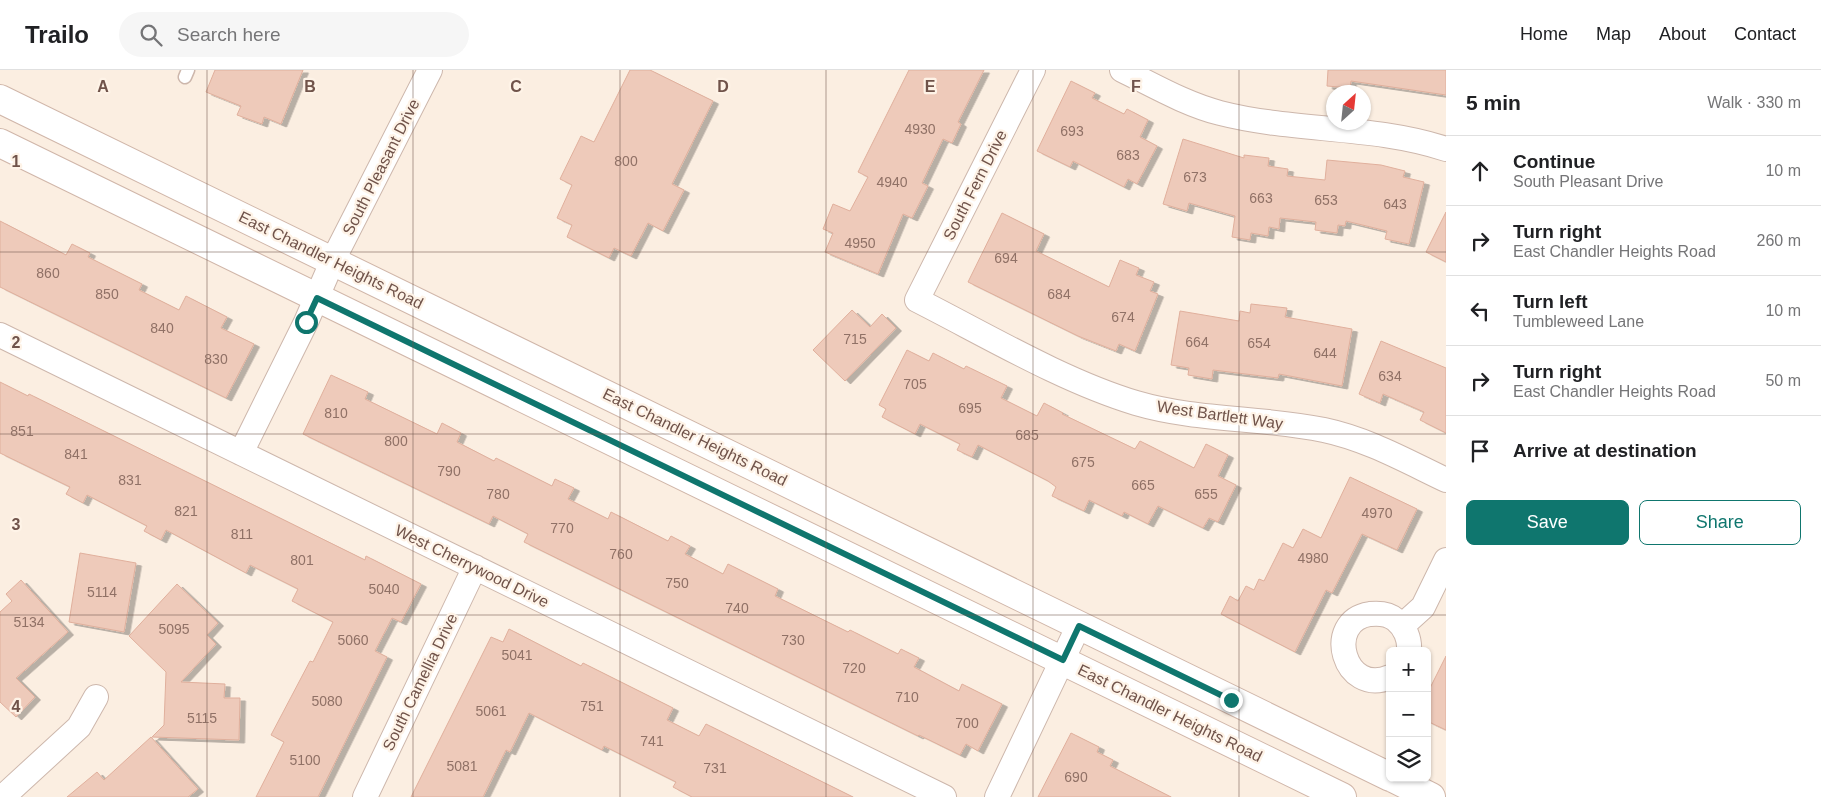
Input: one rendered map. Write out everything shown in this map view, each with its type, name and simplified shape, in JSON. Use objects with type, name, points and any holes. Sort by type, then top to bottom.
[{"type":"main road","name":"East Chandler Heights Road","points":[[0,99],[1386,776]]},
{"type":"main road","name":"East Chandler Heights Road","points":[[0,143],[1342,797]]},
{"type":"main road","name":"East Chandler Heights Road","points":[[1399,782],[1431,797]]},
{"type":"street","name":"South Pleasant Drive","points":[[241,453],[317,298],[333,260],[430,70]]},
{"type":"street","name":"South Fern Drive","points":[[917,300],[1033,70]]},
{"type":"street","points":[[1122,70],[1196,105],[1220,113],[1270,123],[1402,138],[1446,150]]},
{"type":"street","name":"West Bartlett Way","points":[[917,300],[1074,379],[1113,395],[1170,411],[1302,426],[1343,434],[1383,449],[1446,480]]},
{"type":"street","name":"West Cherrywood Drive","points":[[0,335],[944,797]]},
{"type":"street","points":[[1402,626],[1423,607],[1446,560]]},
{"type":"street","name":"South Camellia Drive","points":[[365,797],[476,567]]},
{"type":"street","points":[[1386,677],[1374,680],[1364,678],[1354,672],[1347,664],[1342,644],[1350,626],[1366,615],[1386,615],[1402,626],[1408,635],[1409,647]]},
{"type":"street","points":[[997,797],[1079,626]]},
{"type":"street","points":[[4,794],[78,727],[96,697]]},
{"type":"building","points":[[215,70],[303,70],[281,124],[264,117],[262,124],[237,115],[241,106],[206,92]]},
{"type":"building","points":[[630,70],[650,70],[713,101],[672,184],[684,190],[663,231],[648,223],[631,256],[614,248],[609,258],[567,237],[572,225],[557,218],[572,185],[560,179],[581,136],[594,142]]},
{"type":"building","points":[[909,70],[984,70],[958,122],[961,124],[952,143],[943,139],[922,183],[928,186],[912,218],[903,214],[878,274],[825,252],[833,233],[823,229],[833,204],[850,211],[868,177],[858,172]]},
{"type":"building","points":[[1328,70],[1446,70],[1446,95],[1351,81],[1350,85],[1327,85]]},
{"type":"building","points":[[1071,81],[1095,93],[1092,98],[1124,114],[1127,109],[1148,120],[1140,137],[1157,146],[1137,184],[1128,179],[1124,187],[1073,161],[1070,167],[1037,151]]},
{"type":"building","points":[[1183,139],[1244,158],[1244,155],[1269,158],[1268,166],[1288,169],[1287,176],[1325,180],[1327,160],[1381,165],[1405,171],[1403,177],[1424,182],[1409,244],[1385,239],[1387,231],[1346,221],[1345,226],[1338,225],[1337,233],[1315,230],[1316,222],[1280,218],[1279,229],[1269,227],[1268,236],[1251,233],[1250,240],[1232,237],[1235,216],[1189,203],[1187,211],[1163,204]]},
{"type":"building","points":[[1446,212],[1446,262],[1426,252]]},
{"type":"building","points":[[1002,213],[1044,234],[1036,251],[1109,287],[1120,260],[1139,268],[1136,275],[1154,282],[1150,291],[1158,294],[1135,351],[1119,344],[1116,351],[1078,336],[968,282]]},
{"type":"building","points":[[0,221],[66,255],[72,244],[90,253],[88,257],[142,284],[139,290],[179,310],[186,296],[227,317],[221,328],[254,344],[226,398],[0,287]]},
{"type":"building","points":[[1251,304],[1287,308],[1285,317],[1352,329],[1342,386],[1279,374],[1278,378],[1213,370],[1212,379],[1188,375],[1189,368],[1171,365],[1180,311],[1239,321],[1240,311],[1250,313]]},
{"type":"building","points":[[852,310],[870,327],[882,314],[896,328],[845,381],[813,350]]},
{"type":"building","points":[[1381,341],[1446,368],[1446,433],[1420,420],[1424,412],[1383,394],[1380,403],[1359,394]]},
{"type":"building","points":[[907,350],[929,361],[933,353],[964,369],[966,366],[1007,386],[1001,398],[1037,416],[1044,403],[1062,414],[1135,449],[1140,441],[1194,468],[1206,444],[1228,455],[1218,476],[1236,485],[1218,522],[1209,518],[1203,528],[1158,506],[1148,524],[1124,512],[1122,516],[1089,500],[1084,511],[1052,496],[1056,487],[1048,481],[978,445],[972,457],[957,450],[960,444],[920,424],[915,434],[882,417],[886,409],[879,405]]},
{"type":"building","points":[[331,375],[368,392],[365,399],[437,434],[442,423],[461,433],[457,442],[494,461],[496,458],[552,486],[555,479],[574,488],[568,499],[608,519],[611,512],[668,541],[671,536],[690,546],[685,554],[723,574],[728,564],[778,589],[775,596],[848,632],[850,630],[898,654],[901,649],[919,658],[914,667],[959,691],[962,684],[1002,704],[978,751],[966,744],[960,755],[918,736],[524,542],[528,534],[493,516],[489,524],[303,434]]},
{"type":"building","points":[[0,382],[28,396],[29,394],[365,560],[366,556],[421,584],[401,622],[392,618],[375,651],[387,657],[318,797],[256,797],[284,742],[271,735],[310,661],[313,662],[333,622],[292,601],[298,589],[250,565],[246,573],[166,530],[161,540],[144,531],[147,526],[87,495],[83,503],[66,494],[70,487],[0,453]]},
{"type":"building","points":[[1350,477],[1417,509],[1397,550],[1362,534],[1332,593],[1326,590],[1295,652],[1221,614],[1230,596],[1238,601],[1246,586],[1254,590],[1259,579],[1264,581],[1283,543],[1293,548],[1303,529],[1321,538]]},
{"type":"building","points":[[80,553],[136,563],[124,632],[69,622]]},
{"type":"building","points":[[21,580],[68,632],[16,678],[35,697],[16,717],[0,702],[0,612],[12,601],[6,594]]},
{"type":"building","points":[[177,584],[218,623],[207,635],[216,644],[181,682],[225,684],[224,698],[240,698],[239,740],[152,737],[164,725],[166,672],[129,636]]},
{"type":"building","points":[[509,629],[581,666],[583,663],[673,708],[667,720],[699,736],[706,724],[853,797],[692,797],[673,787],[676,782],[604,746],[602,750],[529,713],[510,752],[506,750],[483,797],[411,797],[491,637],[503,642]]},
{"type":"building","points":[[1446,656],[1446,730],[1431,723],[1431,686]]},
{"type":"building","points":[[1071,733],[1099,747],[1097,752],[1113,760],[1110,766],[1171,797],[1038,797]]},
{"type":"building","points":[[151,737],[198,789],[188,797],[67,797],[97,772],[104,780]]},
{"type":"route","points":[[306,322],[317,298],[1063,660],[1079,626],[1231,700]]}]
